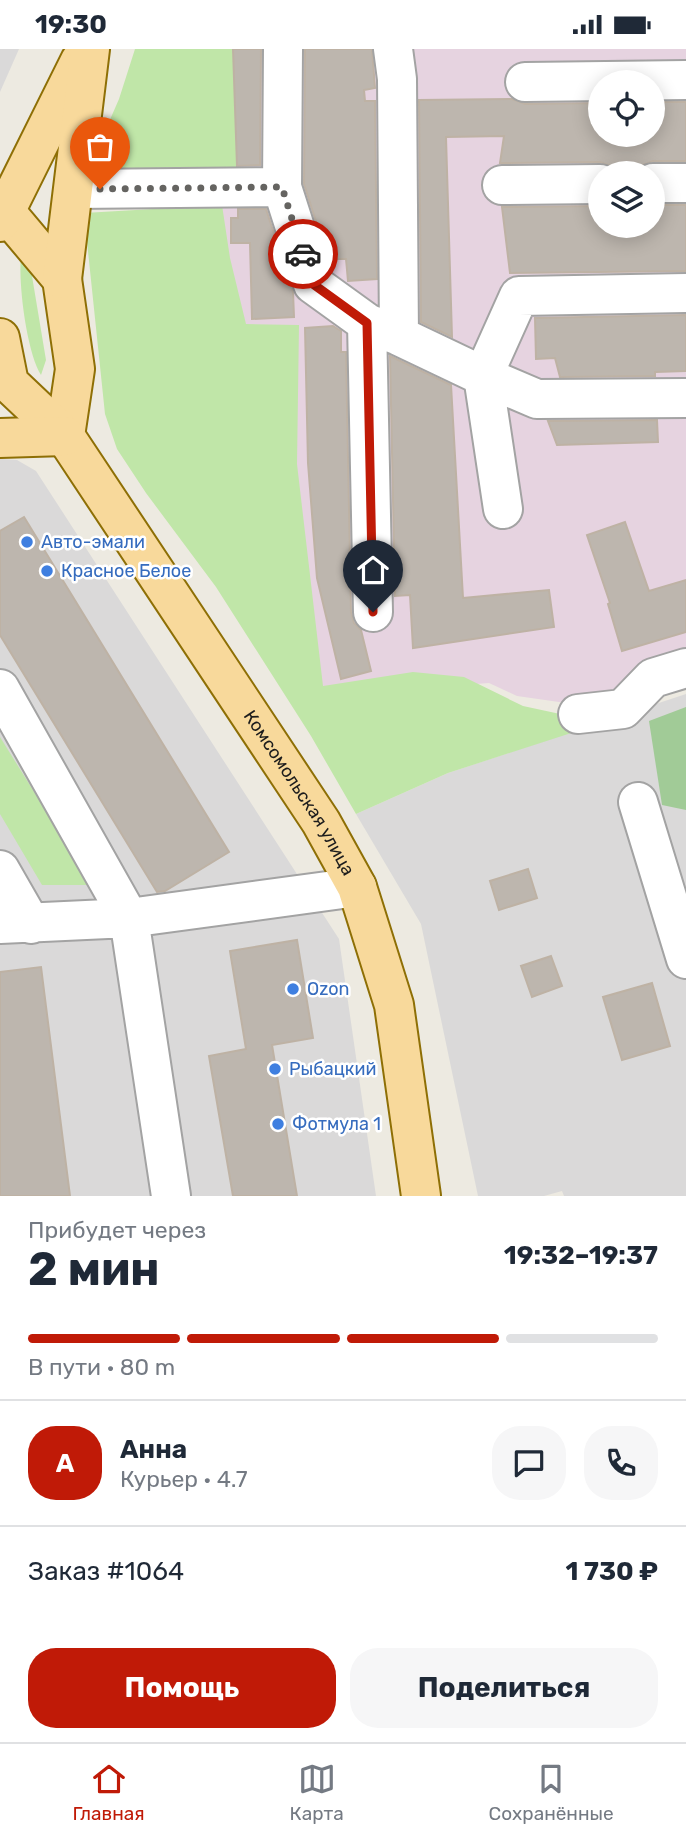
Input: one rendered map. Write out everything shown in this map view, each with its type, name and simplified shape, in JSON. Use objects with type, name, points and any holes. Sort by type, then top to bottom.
[{"type":"main road","points":[[0,438],[65,436],[75,369],[62,279],[88,49]]},
{"type":"main road","points":[[62,279],[1,214],[88,49]]},
{"type":"main road","name":"Комсомольская улица","points":[[0,338],[9,383],[65,436],[321,822],[357,887],[394,1005],[421,1196]]},
{"type":"street","points":[[283,49],[282,187],[313,284],[383,330],[537,399],[686,398]]},
{"type":"street","points":[[373,612],[383,330],[397,79],[393,49]]},
{"type":"street","points":[[525,82],[686,80]]},
{"type":"street","points":[[665,184],[686,183]]},
{"type":"street","points":[[502,185],[588,184]]},
{"type":"street","points":[[74,189],[282,187]]},
{"type":"street","points":[[503,509],[483,376],[519,296],[686,293]]},
{"type":"street","points":[[578,714],[623,709],[653,677],[686,668]]},
{"type":"street","points":[[0,689],[129,918],[170,1196]]},
{"type":"street","points":[[638,802],[686,959]]},
{"type":"street","points":[[0,870],[16,924],[129,918],[357,887]]},
{"type":"shaded area","points":[[0,49],[19,49],[0,92]]},
{"type":"shaded area","points":[[210,49],[686,49],[686,649],[668,655],[601,708],[517,696],[489,683],[317,696],[200,186]]},
{"type":"shaded area","points":[[0,459],[17,460],[36,471],[339,939],[376,1196],[0,1196]]},
{"type":"shaded area","points":[[686,694],[686,1196],[564,1196],[562,1191],[544,1196],[478,1196],[421,924],[356,814],[448,773]]},
{"type":"green space","points":[[135,49],[233,49],[237,170],[94,183],[99,145],[119,99]]},
{"type":"green space","points":[[222,205],[230,258],[246,324],[299,325],[297,464],[323,686],[413,672],[464,677],[523,706],[602,723],[448,773],[356,814],[311,736],[216,587],[117,449],[105,414],[84,213]]},
{"type":"green space","points":[[21,257],[31,270],[46,360],[41,375],[32,351],[25,318]]},
{"type":"green space","points":[[686,707],[686,810],[662,805],[649,721]]},
{"type":"green space","points":[[0,737],[92,885],[42,885],[0,814]]},
{"type":"building","points":[[233,49],[261,49],[260,165],[237,166]]},
{"type":"building","points":[[305,49],[372,49],[375,88],[364,90],[365,101],[375,101],[377,279],[348,281],[346,259],[328,259],[304,184]]},
{"type":"building","points":[[512,99],[525,104],[588,103],[588,147],[665,147],[665,102],[686,102],[686,161],[500,163],[504,136],[446,137],[452,337],[421,322],[419,100]]},
{"type":"building","points":[[665,205],[686,205],[686,271],[510,273],[502,207],[588,206],[588,238],[665,238]]},
{"type":"building","points":[[238,209],[266,209],[293,292],[294,317],[252,319],[250,243],[231,243],[231,218],[238,218]]},
{"type":"building","points":[[686,315],[686,371],[655,372],[655,376],[560,377],[555,358],[536,359],[535,318]]},
{"type":"building","points":[[333,326],[341,331],[341,352],[346,352],[351,612],[354,623],[361,630],[371,671],[341,679],[317,578],[308,463],[305,328]]},
{"type":"building","points":[[390,356],[451,385],[463,598],[549,590],[554,627],[413,648],[410,595],[395,596]]},
{"type":"building","points":[[657,420],[658,442],[557,445],[548,421]]},
{"type":"building","points":[[24,517],[229,852],[165,891],[157,892],[0,635],[0,531]]},
{"type":"building","points":[[625,522],[649,591],[686,580],[686,632],[622,651],[608,604],[610,603],[587,535]]},
{"type":"building","points":[[528,869],[537,898],[499,910],[490,881]]},
{"type":"building","points":[[297,940],[313,1038],[272,1045],[297,1196],[233,1196],[209,1056],[246,1049],[230,951]]},
{"type":"building","points":[[551,956],[562,986],[532,997],[521,966]]},
{"type":"building","points":[[41,967],[70,1196],[0,1196],[0,972]]},
{"type":"building","points":[[652,983],[670,1046],[622,1060],[603,997]]},
{"type":"way so far","points":[[100,189],[282,187],[303,254]]},
{"type":"place","name":"Авто-эмали","points":[[27,542]]},
{"type":"place","name":"Красное Белое","points":[[47,571]]},
{"type":"place","name":"Ozon","points":[[293,989]]},
{"type":"place","name":"Рыбацкий","points":[[275,1069]]},
{"type":"place","name":"Фотмула 1","points":[[278,1124]]},
{"type":"route","points":[[303,254],[313,284],[367,323],[373,612]]}]
